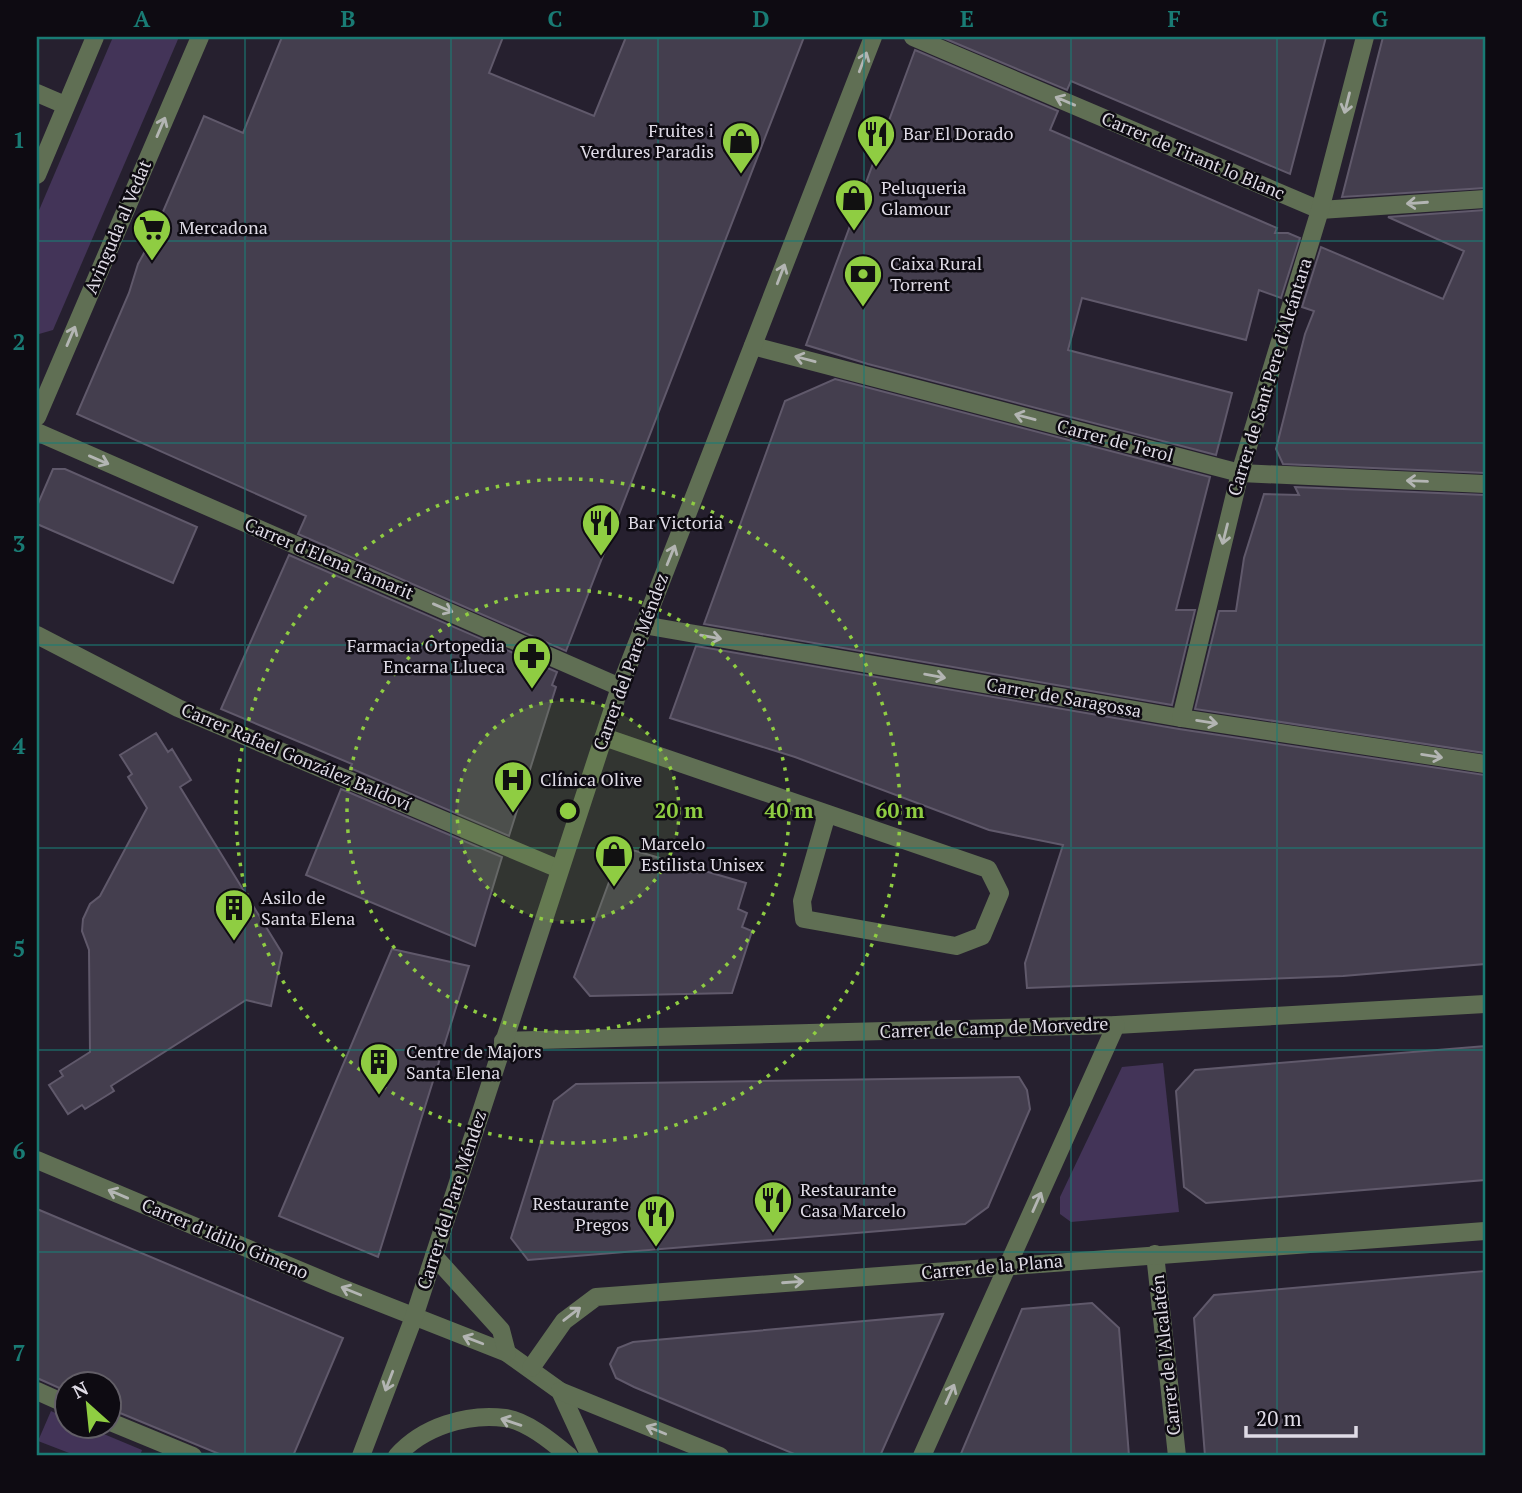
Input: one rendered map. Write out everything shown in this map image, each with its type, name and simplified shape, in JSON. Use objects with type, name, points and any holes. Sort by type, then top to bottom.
[{"type":"street","points":[[37,175],[95,37]]},
{"type":"street","name":"Avinguda al Vedat","points":[[37,418],[41,392],[200,37]]},
{"type":"street","name":"Carrer del Pare Méndez","points":[[361,1456],[414,1317],[620,687],[873,37]]},
{"type":"street","name":"Carrer de Tirant lo Blanc","points":[[913,37],[1320,210],[1485,199]]},
{"type":"street","name":"Carrer de Sant Pere d'Alcántara","points":[[1181,718],[1240,473],[1320,210],[1364,37]]},
{"type":"street","points":[[37,93],[65,105]]},
{"type":"street","name":"Carrer de Terol","points":[[753,346],[1240,473],[1485,484]]},
{"type":"street","name":"Carrer d'Elena Tamarit","points":[[37,432],[620,687]]},
{"type":"street","name":"Carrer de Saragossa","points":[[643,625],[1181,718],[1485,764]]},
{"type":"street","name":"Carrer Rafael González Baldoví","points":[[37,635],[178,708],[559,869]]},
{"type":"street","points":[[604,737],[988,869],[1000,893],[982,936],[956,946],[804,919],[802,901],[827,814]]},
{"type":"street","name":"Carrer de Camp de Morvedre","points":[[503,1041],[1116,1025],[1485,1004]]},
{"type":"street","points":[[922,1456],[1116,1025]]},
{"type":"street","name":"Carrer d'Idilio Gimeno","points":[[37,1160],[507,1353],[560,1391]]},
{"type":"street","name":"Carrer de la Plana","points":[[531,1368],[564,1321],[596,1297],[1485,1231]]},
{"type":"street","name":"Carrer de l'Alcalatén","points":[[1155,1254],[1178,1456]]},
{"type":"street","points":[[434,1256],[501,1331],[507,1353]]},
{"type":"street","points":[[560,1391],[590,1456]]},
{"type":"street","points":[[560,1391],[720,1456]]},
{"type":"street","points":[[397,1456],[446,1422],[506,1418],[548,1438],[569,1456]]},
{"type":"street","points":[[122,1427],[193,1456]]},
{"type":"shaded area","points":[[113,37],[179,37],[53,330],[39,334],[37,215]]},
{"type":"shaded area","points":[[1163,1063],[1179,1212],[1071,1222],[1060,1214],[1060,1197],[1122,1067]]},
{"type":"shaded area","points":[[51,1411],[52,1440],[118,1440],[142,1450],[140,1456],[77,1456],[38,1441]]},
{"type":"building","points":[[282,37],[503,37],[489,73],[594,116],[626,37],[804,37],[566,651],[298,534],[306,516],[77,414],[129,293],[138,264],[204,116],[243,133]]},
{"type":"building","points":[[941,37],[1326,37],[1290,174],[1071,81],[1067,90]]},
{"type":"building","points":[[1383,37],[1485,37],[1485,188],[1342,197]]},
{"type":"building","points":[[915,50],[1058,111],[1050,130],[1277,228],[1275,233],[1288,233],[1300,238],[1281,298],[1259,290],[1246,340],[1082,298],[1068,350],[1232,393],[1216,455],[868,364],[806,345]]},
{"type":"building","points":[[1485,210],[1485,473],[1283,464],[1276,449],[1305,334],[1314,311],[1302,307],[1321,247],[1443,299],[1464,251],[1388,217]]},
{"type":"building","points":[[835,379],[1210,477],[1176,610],[1195,610],[1172,705],[704,624],[785,401]]},
{"type":"building","points":[[53,469],[65,469],[197,527],[173,583],[37,524],[37,506]]},
{"type":"building","points":[[1295,487],[1485,495],[1485,753],[1195,709],[1219,611],[1236,611],[1244,558],[1264,494],[1299,495]]},
{"type":"building","points":[[289,555],[557,672],[552,685],[556,687],[509,836],[350,768],[352,764],[221,709]]},
{"type":"building","points":[[696,646],[1179,729],[1485,775],[1485,964],[1343,976],[1027,988],[1025,963],[1063,845],[989,830],[795,757],[670,718]]},
{"type":"building","name":"Asilo de Santa Elena","points":[[156,733],[168,752],[172,749],[191,780],[180,787],[282,953],[271,1006],[246,1000],[111,1086],[114,1091],[85,1109],[82,1105],[68,1114],[49,1085],[63,1076],[60,1071],[90,1052],[89,950],[82,931],[83,919],[90,904],[100,896],[147,808],[128,777],[132,774],[120,755]]},
{"type":"building","points":[[341,789],[502,857],[475,946],[306,875]]},
{"type":"building","points":[[622,847],[746,883],[738,909],[747,913],[742,927],[752,931],[732,993],[590,996],[574,977]]},
{"type":"building","name":"Centre de Majors Santa Elena","points":[[392,949],[469,966],[378,1257],[279,1216]]},
{"type":"building","points":[[1485,1046],[1485,1180],[1206,1203],[1184,1187],[1176,1091],[1195,1070]]},
{"type":"building","points":[[1019,1077],[1027,1090],[1030,1109],[988,1207],[965,1224],[528,1260],[511,1238],[554,1101],[576,1084]]},
{"type":"building","points":[[37,1209],[343,1338],[293,1456],[224,1456],[122,1414],[122,1370],[52,1370],[52,1385],[37,1378]]},
{"type":"building","points":[[1485,1271],[1485,1456],[1205,1456],[1194,1318],[1214,1295]]},
{"type":"building","points":[[1092,1303],[1119,1328],[1129,1456],[960,1456],[1022,1309]]},
{"type":"building","points":[[943,1314],[880,1456],[799,1456],[634,1387],[616,1378],[610,1364],[618,1348],[633,1342]]},
{"type":"place","name":"Bar El Dorado","points":[[876,168]]},
{"type":"place","name":"Fruites i Verdures Paradis","points":[[741,175]]},
{"type":"place","name":"Peluqueria Glamour","points":[[854,232]]},
{"type":"place","name":"Mercadona","points":[[152,262]]},
{"type":"place","name":"Caixa Rural Torrent","points":[[863,308]]},
{"type":"place","name":"Bar Victoria","points":[[601,557]]},
{"type":"place","name":"Farmacia Ortopedia Encarna Llueca","points":[[532,690]]},
{"type":"place","name":"Clínica Olive","points":[[513,814]]},
{"type":"place","name":"Marcelo Estilista Unisex","points":[[614,888]]},
{"type":"place","name":"Asilo de Santa Elena","points":[[234,942]]},
{"type":"place","name":"Centre de Majors Santa Elena","points":[[379,1096]]},
{"type":"place","name":"Restaurante Casa Marcelo","points":[[773,1234]]},
{"type":"place","name":"Restaurante Pregos","points":[[656,1248]]}]
